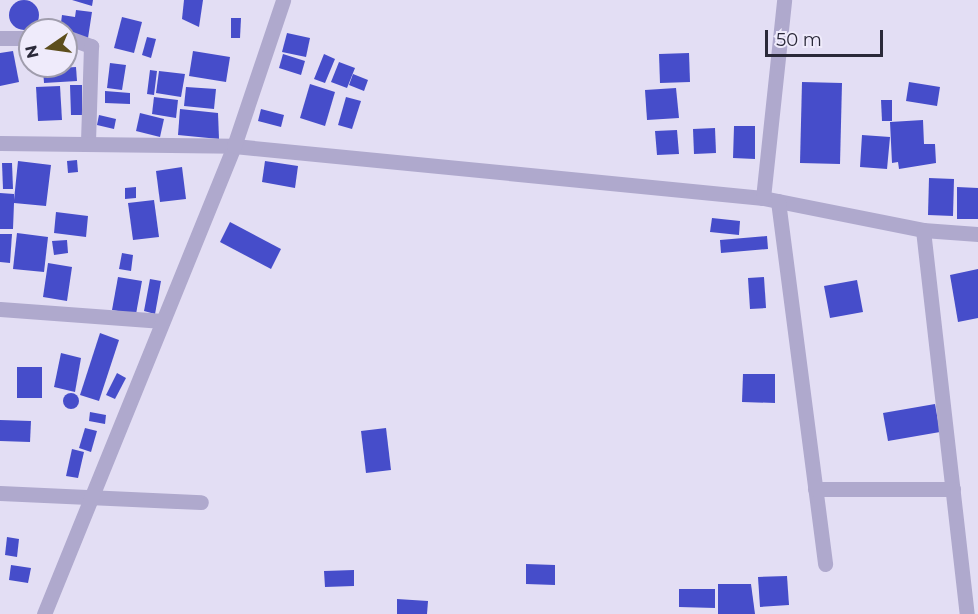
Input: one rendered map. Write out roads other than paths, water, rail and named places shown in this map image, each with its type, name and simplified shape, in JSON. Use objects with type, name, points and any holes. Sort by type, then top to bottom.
[{"type":"street","points":[[44,614],[234,146],[284,0]]},
{"type":"street","points":[[763,198],[784,0]]},
{"type":"street","points":[[0,38],[18,38]]},
{"type":"street","points":[[78,39],[86,40],[91,46],[88,144]]},
{"type":"street","points":[[0,143],[234,146],[763,198],[923,230],[978,234]]},
{"type":"street","points":[[778,201],[825,564]]},
{"type":"street","points":[[923,230],[967,614]]},
{"type":"street","points":[[0,309],[163,321]]},
{"type":"street","points":[[815,489],[953,489]]},
{"type":"street","points":[[0,493],[91,499],[201,501]]}]
